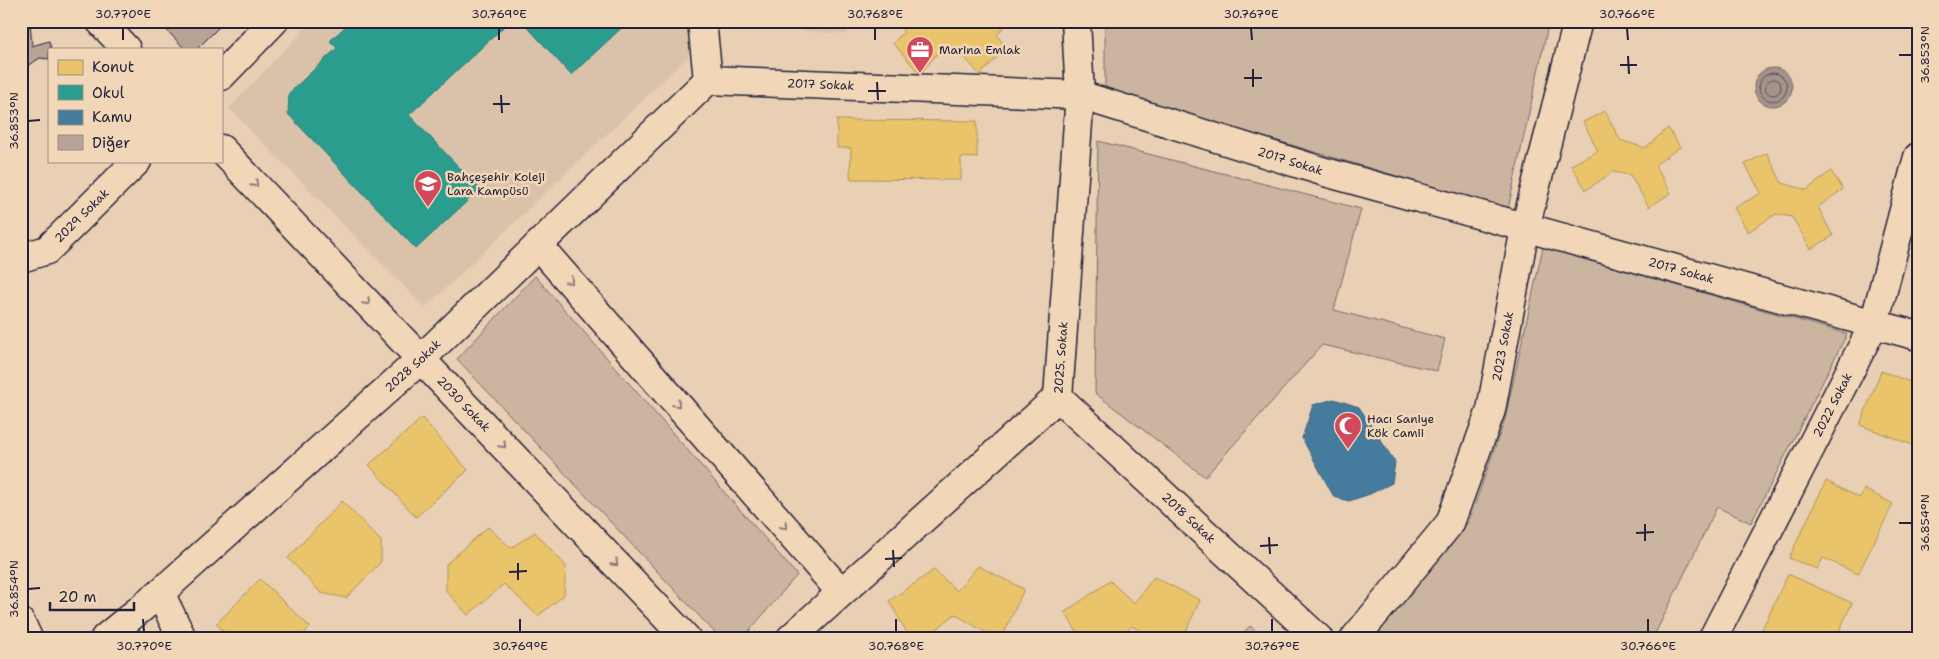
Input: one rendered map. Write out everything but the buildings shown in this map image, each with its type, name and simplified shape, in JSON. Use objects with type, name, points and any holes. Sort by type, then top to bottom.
[{"type":"street","points":[[100,21],[125,48]]},
{"type":"street","points":[[222,75],[274,21]]},
{"type":"street","points":[[702,21],[708,80]]},
{"type":"street","name":"2025. Sokak","points":[[791,638],[1058,397],[1080,95],[1076,21]]},
{"type":"street","name":"2023 Sokak","points":[[1355,638],[1450,523],[1491,410],[1525,228],[1578,21]]},
{"type":"street","name":"2017 Sokak","points":[[708,80],[1080,95],[1325,172],[1918,336]]},
{"type":"street","name":"2028 Sokak","points":[[105,638],[160,594],[421,359],[708,80]]},
{"type":"street","name":"2030 Sokak","points":[[222,150],[686,638]]},
{"type":"street","name":"2022 Sokak","points":[[1713,638],[1874,324],[1918,157]]},
{"type":"street","name":"2029 Sokak","points":[[21,258],[48,250],[135,162]]},
{"type":"street","points":[[538,245],[841,592]]},
{"type":"street","name":"2018 Sokak","points":[[1058,397],[1318,638]]},
{"type":"street","points":[[160,594],[182,638]]},
{"type":"street","points":[[21,623],[28,638]]},
{"type":"shaded area","name":"Bahçeşehir Koleji Lara Kampüsü","points":[[312,21],[690,21],[693,52],[425,308],[229,108]]},
{"type":"shaded area","points":[[763,21],[848,21],[847,34],[763,28]]},
{"type":"shaded area","points":[[1105,21],[1549,21],[1508,209],[1105,90]]},
{"type":"shaded area","points":[[1098,141],[1361,209],[1334,310],[1445,339],[1437,371],[1322,345],[1205,477],[1095,393]]},
{"type":"shaded area","points":[[1543,247],[1847,334],[1751,523],[1717,507],[1654,636],[1657,638],[1374,638],[1469,521],[1505,419]]},
{"type":"shaded area","points":[[535,276],[797,575],[743,638],[720,638],[457,359]]},
{"type":"shaded area","points":[[1250,626],[1264,638],[1238,638]]},
{"type":"water","points":[[1773,68],[1787,73],[1792,87],[1787,101],[1773,106],[1759,101],[1754,87],[1759,73]]},
{"type":"place","name":"Marina Emlak","points":[[920,74]]},
{"type":"place","name":"Bahçeşehir Koleji Lara Kampüsü","points":[[428,208]]},
{"type":"place","name":"Hacı Saniye Kök Camii","points":[[1348,450]]}]
